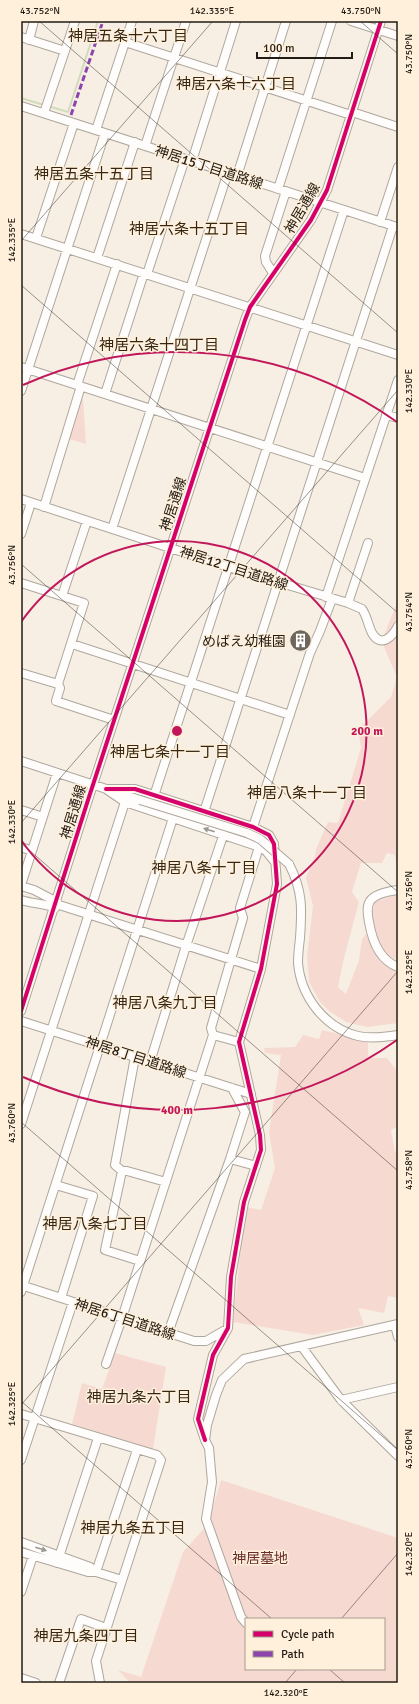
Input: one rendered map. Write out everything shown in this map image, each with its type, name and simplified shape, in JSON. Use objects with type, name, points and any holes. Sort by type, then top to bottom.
[{"type":"street","points":[[34,21],[25,39],[65,51]]},
{"type":"street","points":[[44,113],[75,21]]},
{"type":"street","points":[[96,130],[132,21]]},
{"type":"street","points":[[145,146],[186,21]]},
{"type":"street","points":[[105,394],[145,274],[189,160],[236,21]]},
{"type":"street","points":[[237,176],[286,21]]},
{"type":"street","points":[[273,273],[266,262],[265,256],[306,101],[332,21]]},
{"type":"street","points":[[351,21],[398,36]]},
{"type":"street","name":"神居通線","points":[[21,1011],[239,335],[250,307],[321,202],[327,190],[381,21]]},
{"type":"street","points":[[125,42],[264,88],[398,127]]},
{"type":"street","name":"神居15丁目道路線","points":[[21,106],[396,227]]},
{"type":"street","points":[[36,238],[74,123]]},
{"type":"street","points":[[21,391],[25,368],[67,248],[104,132]]},
{"type":"street","points":[[97,258],[135,142]]},
{"type":"street","points":[[380,222],[398,167]]},
{"type":"street","points":[[112,529],[228,172]]},
{"type":"street","points":[[154,796],[344,210]]},
{"type":"street","points":[[204,812],[317,462],[396,227]]},
{"type":"street","points":[[21,234],[398,355]]},
{"type":"street","points":[[44,507],[79,385],[117,264]]},
{"type":"street","points":[[25,368],[365,478]]},
{"type":"street","points":[[253,827],[310,653],[320,631],[365,478],[398,380]]},
{"type":"street","points":[[386,415],[398,418]]},
{"type":"street","name":"神居12丁目道路線","points":[[21,499],[228,567],[348,603],[362,609],[373,635],[380,640],[387,640],[394,634],[398,626]]},
{"type":"street","points":[[21,534],[31,503]]},
{"type":"street","points":[[62,596],[87,521]]},
{"type":"street","points":[[348,603],[368,543]]},
{"type":"street","points":[[21,583],[84,603],[58,684],[60,688],[56,701],[114,720]]},
{"type":"street","points":[[72,644],[290,715]]},
{"type":"street","points":[[21,673],[58,684]]},
{"type":"street","points":[[21,761],[247,833],[270,846],[289,864],[297,882],[302,909],[298,962],[301,980],[314,1006],[321,1015],[334,1025],[349,1033],[370,1038],[398,1035]]},
{"type":"street","points":[[56,905],[34,890],[21,886],[57,773]]},
{"type":"street","points":[[106,789],[135,790],[253,827],[269,835],[274,844],[277,884],[261,969],[239,1042],[260,1135],[261,1150],[244,1202],[231,1277],[228,1328],[214,1355],[198,1419],[209,1448],[212,1482],[206,1519],[241,1617],[245,1622]]},
{"type":"street","points":[[106,789],[125,802],[260,847],[270,856],[276,865]]},
{"type":"street","points":[[21,1124],[125,802]]},
{"type":"street","points":[[21,810],[43,817]]},
{"type":"street","points":[[22,1288],[174,818]]},
{"type":"street","points":[[150,1062],[186,946],[229,820]]},
{"type":"street","points":[[106,1364],[213,1035],[210,1028],[232,960],[243,918],[240,908],[264,832]]},
{"type":"street","points":[[21,847],[32,851]]},
{"type":"street","points":[[398,881],[396,890],[375,897],[369,902],[368,914],[372,937],[379,952],[393,965],[398,966]]},
{"type":"street","points":[[21,900],[34,904],[56,905],[261,969]]},
{"type":"street","name":"神居8丁目道路線","points":[[21,1021],[251,1094]]},
{"type":"street","points":[[213,1035],[239,1042]]},
{"type":"street","points":[[135,1057],[115,1165],[122,1171],[127,1171],[166,1182]]},
{"type":"street","points":[[168,1333],[230,1159],[245,1112],[232,1088]]},
{"type":"street","points":[[230,1159],[256,1166]]},
{"type":"street","points":[[122,1171],[105,1250],[140,1261]]},
{"type":"street","points":[[56,1185],[93,1196],[61,1298]]},
{"type":"street","name":"神居6丁目道路線","points":[[22,1288],[61,1298],[194,1341],[206,1341],[228,1328]]},
{"type":"street","points":[[21,1460],[73,1302]]},
{"type":"street","points":[[205,1440],[207,1426],[222,1380],[244,1360],[396,1324],[398,1338]]},
{"type":"street","points":[[302,1347],[341,1400],[396,1452]]},
{"type":"street","points":[[341,1400],[398,1387]]},
{"type":"street","points":[[21,1414],[157,1455],[161,1460],[96,1661],[100,1683]]},
{"type":"street","points":[[57,1563],[98,1438]]},
{"type":"street","points":[[96,1572],[137,1450]]},
{"type":"street","points":[[21,1542],[90,1567],[96,1572]]},
{"type":"street","points":[[21,1552],[88,1572],[96,1572],[122,1580]]},
{"type":"street","points":[[21,1592],[33,1556]]},
{"type":"street","points":[[59,1683],[81,1619],[106,1628]]},
{"type":"street","points":[[21,1678],[36,1683]]},
{"type":"green space","points":[[81,398],[83,399],[86,444],[69,439]]},
{"type":"green space","points":[[398,600],[398,863],[397,867],[395,855],[387,853],[382,863],[361,863],[352,892],[359,902],[338,987],[346,994],[359,960],[362,939],[366,934],[375,951],[398,974],[398,1023],[367,1027],[346,1022],[329,1011],[320,1002],[309,982],[307,956],[313,906],[306,878],[315,856],[316,849],[328,822],[338,823],[361,748],[358,730],[391,697],[397,677],[384,647],[385,633]]},
{"type":"green space","points":[[398,894],[398,960],[392,958],[382,948],[376,935],[372,914],[375,902]]},
{"type":"green space","points":[[322,1030],[368,1041],[368,1058],[387,1058],[398,1072],[398,1126],[391,1130],[395,1151],[398,1154],[398,1298],[388,1296],[384,1313],[358,1308],[364,1325],[313,1335],[233,1322],[245,1207],[261,1210],[275,1168],[269,1132],[281,1055],[265,1053],[264,1048],[295,1047],[303,1035],[319,1039]]},
{"type":"green space","points":[[115,1353],[166,1367],[153,1449],[72,1424],[82,1383],[102,1389]]},
{"type":"green space","name":"神居墓地","points":[[221,1480],[398,1538],[398,1683],[130,1683],[118,1670],[141,1677],[183,1552],[208,1524]]},
{"type":"waterway","points":[[48,106],[68,112],[98,21]]},
{"type":"waterway","points":[[21,98],[44,105]]},
{"type":"marked path","points":[[71,115],[103,21]]},
{"type":"cycle path","points":[[21,1011],[88,800],[245,320],[250,307],[311,220],[327,190],[381,21]]},
{"type":"cycle path","points":[[106,789],[135,789],[253,827],[269,835],[274,844],[277,884],[261,969],[239,1042],[260,1135],[261,1150],[244,1202],[231,1277],[228,1328],[213,1355],[198,1419],[205,1440]]},
{"type":"place","name":"めばえ幼稚園","points":[[301,641]]},
{"type":"district","name":"神居五条十六丁目","points":[[128,36]]},
{"type":"district","name":"神居六条十六丁目","points":[[236,84]]},
{"type":"district","name":"神居五条十五丁目","points":[[94,174]]},
{"type":"district","name":"神居六条十五丁目","points":[[189,229]]},
{"type":"district","name":"神居六条十四丁目","points":[[159,345]]},
{"type":"district","name":"神居七条十一丁目","points":[[170,752]]},
{"type":"district","name":"神居八条十一丁目","points":[[307,793]]},
{"type":"district","name":"神居八条十丁目","points":[[204,868]]},
{"type":"district","name":"神居八条九丁目","points":[[165,1003]]},
{"type":"district","name":"神居八条七丁目","points":[[95,1224]]},
{"type":"district","name":"神居九条六丁目","points":[[139,1397]]},
{"type":"district","name":"神居九条五丁目","points":[[133,1528]]},
{"type":"district","name":"神居九条四丁目","points":[[86,1636]]}]
